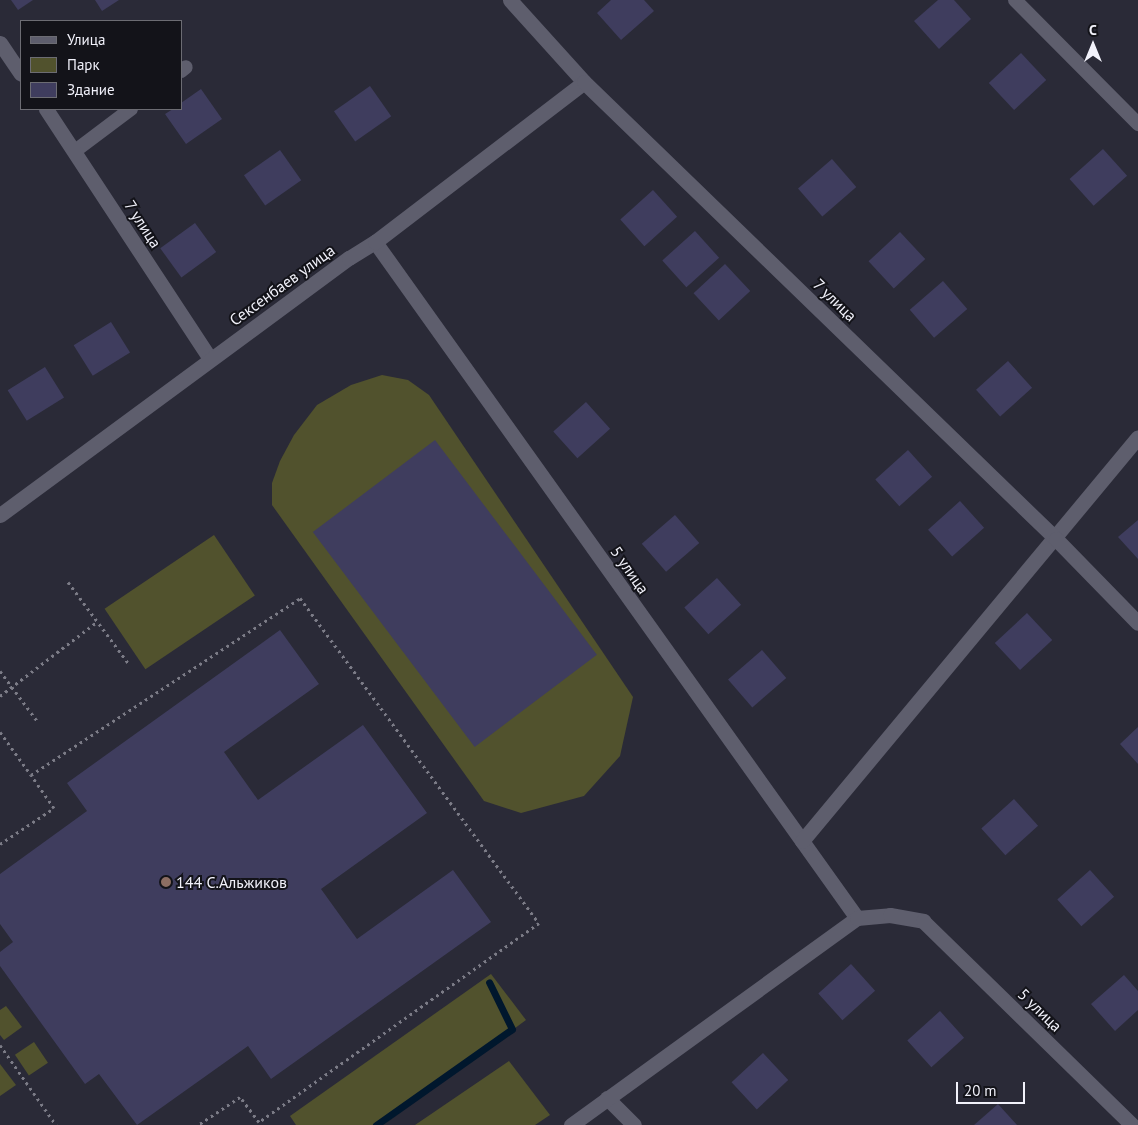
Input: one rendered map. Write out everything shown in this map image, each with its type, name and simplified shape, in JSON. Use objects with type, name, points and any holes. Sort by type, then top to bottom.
[{"type":"street","name":"7 улица","points":[[510,0],[584,82],[1056,539],[1138,623]]},
{"type":"street","points":[[0,43],[20,73]]},
{"type":"street","name":"Сексенбаев улица","points":[[0,515],[210,359],[375,242],[584,82]]},
{"type":"street","name":"7 улица","points":[[47,110],[210,359]]},
{"type":"street","name":"5 улица","points":[[375,242],[857,918],[890,915],[923,921],[1132,1125]]},
{"type":"street","points":[[802,841],[1056,539],[1138,438]]},
{"type":"street","points":[[571,1125],[857,918]]},
{"type":"street","points":[[607,1098],[634,1125]]},
{"type":"lane","points":[[1015,0],[1138,124]]},
{"type":"lane","points":[[75,151],[129,110]]},
{"type":"path","points":[[68,582],[129,664]]},
{"type":"path","points":[[31,775],[300,598],[540,923],[259,1122],[240,1097],[198,1125]]},
{"type":"path","points":[[0,696],[98,621]]},
{"type":"path","points":[[0,671],[38,722]]},
{"type":"path","points":[[0,732],[54,808],[0,844]]},
{"type":"path","points":[[0,1045],[56,1125]]},
{"type":"green space","points":[[382,375],[408,380],[429,395],[633,697],[620,756],[584,796],[521,813],[484,801],[272,505],[272,483],[280,461],[294,435],[317,405],[351,385]]},
{"type":"green space","points":[[214,535],[255,596],[145,669],[105,609]]},
{"type":"green space","points":[[491,974],[526,1020],[383,1125],[296,1125],[290,1116]]},
{"type":"green space","points":[[6,1006],[22,1027],[4,1040],[0,1035],[0,1010]]},
{"type":"green space","points":[[34,1042],[48,1063],[29,1076],[15,1055]]},
{"type":"green space","points":[[509,1061],[550,1115],[535,1125],[415,1125]]},
{"type":"green space","points":[[0,1064],[16,1085],[0,1096]]},
{"type":"building","points":[[11,0],[33,0],[18,10]]},
{"type":"building","points":[[95,0],[119,0],[102,11]]},
{"type":"building","points":[[611,0],[644,0],[654,11],[621,40],[597,13]]},
{"type":"building","points":[[938,0],[954,0],[971,19],[939,49],[914,21]]},
{"type":"building","points":[[1021,53],[1046,80],[1014,110],[989,83]]},
{"type":"building","points":[[370,86],[391,116],[355,142],[334,111]]},
{"type":"building","points":[[201,89],[222,119],[186,144],[165,114],[171,110],[182,110],[182,102]]},
{"type":"building","points":[[1103,149],[1127,176],[1094,206],[1070,179]]},
{"type":"building","points":[[280,150],[301,180],[265,206],[244,175]]},
{"type":"building","points":[[832,159],[856,187],[822,216],[798,189]]},
{"type":"building","points":[[653,190],[677,217],[644,246],[620,219]]},
{"type":"building","points":[[195,223],[216,252],[181,277],[160,248]]},
{"type":"building","points":[[695,231],[719,258],[686,287],[662,260]]},
{"type":"building","points":[[900,232],[925,259],[894,288],[869,261]]},
{"type":"building","points":[[725,264],[750,291],[719,320],[694,293]]},
{"type":"building","points":[[943,281],[967,309],[934,338],[910,310]]},
{"type":"building","points":[[111,322],[130,353],[93,376],[74,345]]},
{"type":"building","points":[[1008,361],[1032,388],[1000,417],[976,390]]},
{"type":"building","points":[[45,367],[64,398],[27,421],[8,390]]},
{"type":"building","points":[[586,402],[610,429],[577,458],[553,431]]},
{"type":"building","points":[[435,440],[597,655],[475,747],[313,532]]},
{"type":"building","points":[[908,450],[932,477],[899,506],[875,479]]},
{"type":"building","points":[[960,501],[984,528],[952,557],[928,530]]},
{"type":"building","points":[[675,515],[699,543],[666,572],[642,544]]},
{"type":"building","points":[[1138,520],[1138,559],[1118,537]]},
{"type":"building","points":[[717,578],[741,605],[708,634],[684,607]]},
{"type":"building","points":[[1027,613],[1052,640],[1020,670],[995,643]]},
{"type":"building","name":"144 С.Альжиков","points":[[280,630],[319,684],[224,752],[258,800],[363,725],[427,813],[321,889],[357,939],[453,870],[491,922],[271,1079],[248,1046],[137,1125],[99,1074],[85,1084],[0,966],[0,952],[13,942],[0,924],[0,874],[87,811],[67,783]]},
{"type":"building","points":[[762,650],[786,678],[752,707],[728,680]]},
{"type":"building","points":[[1138,727],[1138,764],[1120,744]]},
{"type":"building","points":[[1014,799],[1038,826],[1005,855],[981,828]]},
{"type":"building","points":[[1090,870],[1114,897],[1081,926],[1057,899]]},
{"type":"building","points":[[851,964],[875,991],[842,1020],[818,993]]},
{"type":"building","points":[[1124,975],[1138,991],[1138,1010],[1115,1031],[1091,1004]]},
{"type":"building","points":[[940,1011],[964,1038],[931,1067],[907,1040]]},
{"type":"building","points":[[763,1053],[788,1080],[757,1109],[732,1082]]},
{"type":"building","points":[[998,1104],[1017,1125],[974,1125]]},
{"type":"waterway","points":[[376,1125],[512,1029],[489,982]]},
{"type":"place","name":"144 С.Альжиков","points":[[166,882]]}]
